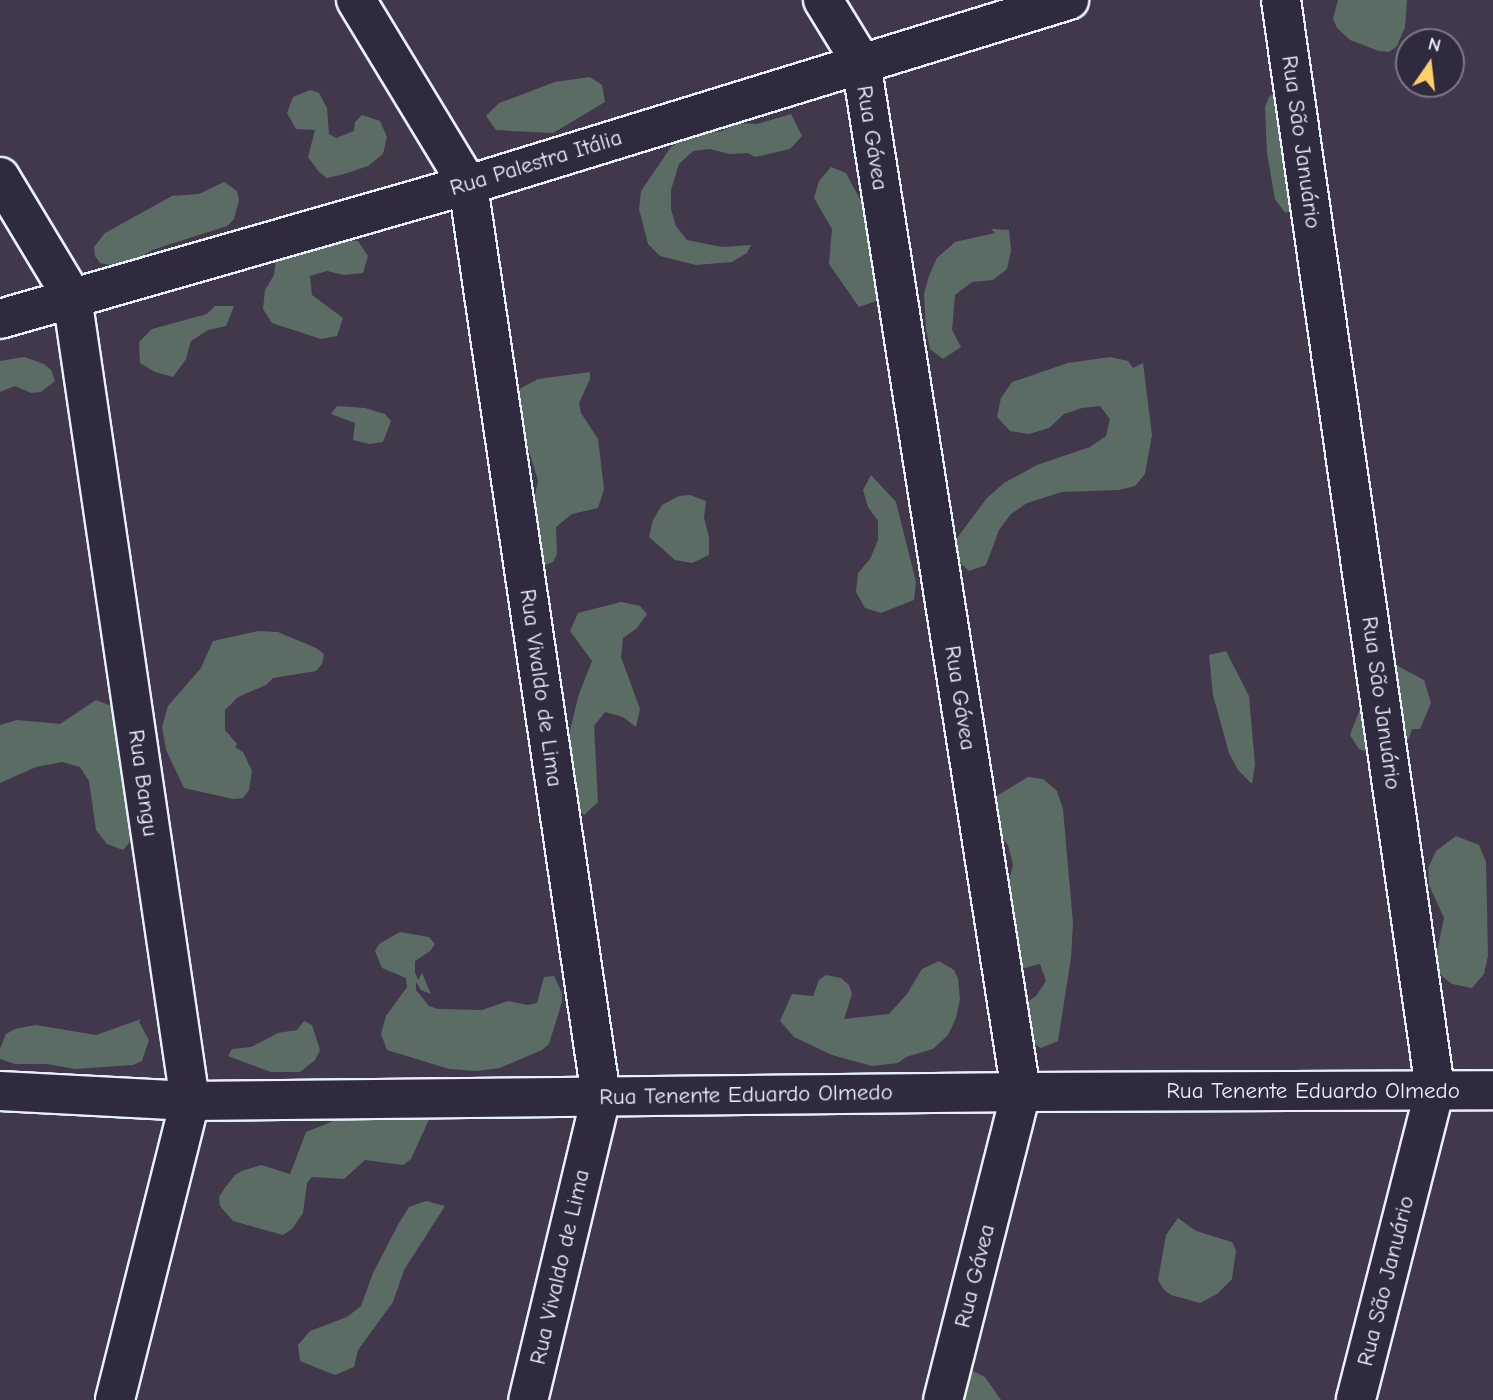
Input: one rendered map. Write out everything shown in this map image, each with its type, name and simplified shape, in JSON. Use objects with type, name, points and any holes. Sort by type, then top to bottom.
[{"type":"street","name":"Rua Vivaldo de Lima","points":[[356,0],[468,185],[601,1097],[528,1400]]},
{"type":"street","name":"Rua Gávea","points":[[823,0],[861,62],[1021,1092],[943,1400]]},
{"type":"street","name":"Rua Palestra Itália","points":[[0,319],[468,185],[1069,0]]},
{"type":"street","name":"Rua São Januário","points":[[1281,0],[1435,1089],[1356,1400]]},
{"type":"street","name":"Rua Bangu","points":[[0,177],[72,297],[190,1101],[115,1400]]},
{"type":"street","name":"Rua Tenente Eduardo Olmedo","points":[[0,1091],[190,1101],[1493,1090]]},
{"type":"green space","points":[[1338,0],[1407,0],[1405,27],[1395,28],[1395,48],[1389,52],[1350,40],[1337,28],[1333,19]]},
{"type":"green space","points":[[590,77],[602,85],[605,102],[553,133],[496,130],[486,116],[499,103],[555,82]]},
{"type":"green space","points":[[310,90],[319,93],[327,108],[329,134],[336,138],[354,131],[355,122],[362,115],[380,121],[387,137],[383,154],[368,166],[344,174],[327,178],[319,172],[308,157],[315,130],[296,129],[287,113],[293,97]]},
{"type":"green space","points":[[1277,91],[1293,210],[1285,213],[1275,199],[1267,153],[1265,107],[1269,97]]},
{"type":"green space","points":[[791,114],[802,136],[790,149],[755,157],[748,153],[729,154],[710,149],[693,151],[679,164],[671,190],[671,209],[676,226],[687,240],[722,247],[751,245],[747,253],[732,262],[696,265],[660,256],[648,244],[639,209],[641,191],[671,147],[686,137],[722,131],[738,123],[757,124]]},
{"type":"green space","points":[[831,167],[846,173],[874,226],[881,281],[876,301],[859,307],[829,264],[832,229],[814,198],[819,181]]},
{"type":"green space","points":[[224,182],[237,191],[239,200],[234,219],[227,226],[152,250],[129,264],[100,263],[95,256],[94,247],[105,233],[172,196],[199,194]]},
{"type":"green space","points":[[991,229],[1009,230],[1011,251],[1007,269],[993,280],[972,282],[955,295],[952,330],[961,347],[943,359],[930,349],[926,330],[924,294],[929,276],[937,258],[955,242],[995,233]]},
{"type":"green space","points":[[329,237],[358,241],[368,256],[363,273],[344,275],[327,271],[310,276],[312,295],[343,318],[337,336],[321,339],[272,323],[263,309],[265,290],[274,275],[276,258]]},
{"type":"green space","points":[[215,306],[234,306],[226,326],[208,330],[191,341],[186,359],[173,377],[155,372],[140,363],[139,342],[152,329],[207,314]]},
{"type":"green space","points":[[24,357],[44,364],[51,370],[55,381],[41,392],[31,393],[15,386],[0,392],[0,361]]},
{"type":"green space","points":[[1110,357],[1128,361],[1133,368],[1143,363],[1152,435],[1145,474],[1135,486],[1119,490],[1062,492],[1027,503],[1011,514],[999,530],[986,565],[969,571],[956,559],[954,542],[987,498],[1004,483],[1037,465],[1090,447],[1106,436],[1110,419],[1100,406],[1082,408],[1064,414],[1049,428],[1029,434],[1010,431],[997,417],[1001,398],[1012,382],[1068,363]]},
{"type":"green space","points":[[590,372],[590,379],[579,403],[581,413],[598,439],[604,489],[598,508],[572,514],[556,527],[557,554],[553,562],[545,565],[532,554],[530,518],[538,481],[529,451],[516,423],[515,395],[521,388],[538,379]]},
{"type":"green space","points":[[337,406],[365,408],[385,414],[391,421],[383,442],[369,444],[353,440],[355,423],[331,414]]},
{"type":"green space","points":[[871,475],[896,502],[916,582],[914,600],[881,613],[865,608],[856,592],[858,573],[870,559],[878,540],[878,521],[868,507],[863,490]]},
{"type":"green space","points":[[690,495],[706,501],[704,518],[709,537],[709,555],[692,563],[675,560],[649,537],[653,520],[662,505],[679,496]]},
{"type":"green space","points":[[621,602],[640,606],[647,614],[637,628],[623,638],[621,657],[640,709],[636,727],[623,717],[605,712],[594,726],[598,802],[584,815],[568,803],[566,767],[570,730],[579,694],[592,661],[570,631],[578,613]]},
{"type":"green space","points":[[258,631],[278,632],[316,648],[324,654],[322,664],[316,671],[273,678],[266,685],[238,697],[225,710],[225,730],[237,744],[235,747],[243,752],[252,771],[249,790],[243,798],[233,799],[184,788],[166,750],[162,727],[168,706],[201,668],[213,641]]},
{"type":"green space","points":[[1226,651],[1249,696],[1255,764],[1252,784],[1238,770],[1229,753],[1213,695],[1209,655]]},
{"type":"green space","points":[[1386,664],[1396,665],[1424,680],[1431,703],[1420,729],[1412,729],[1409,738],[1396,750],[1369,753],[1359,749],[1350,735],[1363,701]]},
{"type":"green space","points":[[96,700],[114,707],[125,744],[121,765],[122,784],[131,812],[131,831],[129,843],[123,850],[107,844],[96,830],[89,781],[80,767],[62,762],[36,767],[0,783],[0,725],[17,720],[60,724]]},
{"type":"green space","points":[[1028,777],[1043,779],[1057,791],[1063,809],[1073,923],[1071,958],[1058,1041],[1041,1048],[1025,1039],[1021,1006],[1036,996],[1046,981],[1040,964],[1021,969],[998,919],[1013,865],[1008,845],[996,831],[991,815],[995,797]]},
{"type":"green space","points":[[1456,836],[1479,845],[1486,862],[1488,956],[1484,974],[1472,988],[1452,984],[1439,974],[1436,956],[1444,918],[1429,885],[1428,868],[1436,851]]},
{"type":"green space","points":[[400,932],[429,937],[435,944],[415,961],[415,972],[418,980],[422,973],[431,994],[421,990],[416,982],[416,990],[429,1006],[438,1009],[482,1010],[508,1001],[528,1005],[537,1003],[544,977],[554,976],[562,993],[562,1002],[549,1044],[542,1050],[500,1068],[477,1071],[449,1069],[387,1050],[381,1034],[386,1016],[407,987],[406,978],[382,968],[375,951],[379,944]]},
{"type":"green space","points":[[939,961],[954,970],[958,979],[960,999],[956,1018],[948,1035],[933,1049],[906,1057],[898,1063],[872,1066],[832,1055],[794,1037],[780,1021],[792,994],[813,996],[819,980],[826,975],[841,978],[849,985],[852,994],[844,1019],[889,1014],[907,994],[922,969]]},
{"type":"green space","points":[[141,1019],[139,1022],[149,1040],[142,1061],[133,1065],[75,1069],[47,1064],[15,1064],[0,1059],[0,1049],[6,1034],[15,1029],[36,1025],[96,1035]]},
{"type":"green space","points":[[304,1021],[312,1025],[320,1050],[315,1060],[300,1072],[271,1072],[228,1056],[232,1049],[251,1047],[278,1033],[297,1030]]},
{"type":"green space","points":[[431,1115],[411,1159],[403,1165],[365,1160],[344,1179],[312,1177],[307,1183],[303,1213],[292,1229],[283,1235],[233,1221],[220,1206],[219,1197],[224,1189],[235,1175],[242,1171],[261,1165],[290,1174],[306,1132],[341,1118]]},
{"type":"green space","points":[[426,1201],[445,1206],[404,1270],[393,1302],[358,1350],[354,1367],[335,1375],[300,1361],[298,1345],[310,1331],[347,1317],[361,1306],[373,1273],[399,1223],[409,1207]]},
{"type":"green space","points":[[1178,1218],[1196,1231],[1232,1242],[1236,1250],[1232,1279],[1217,1294],[1200,1303],[1171,1295],[1158,1280],[1166,1235]]},
{"type":"green space","points":[[969,1369],[985,1377],[1001,1400],[949,1400]]}]
